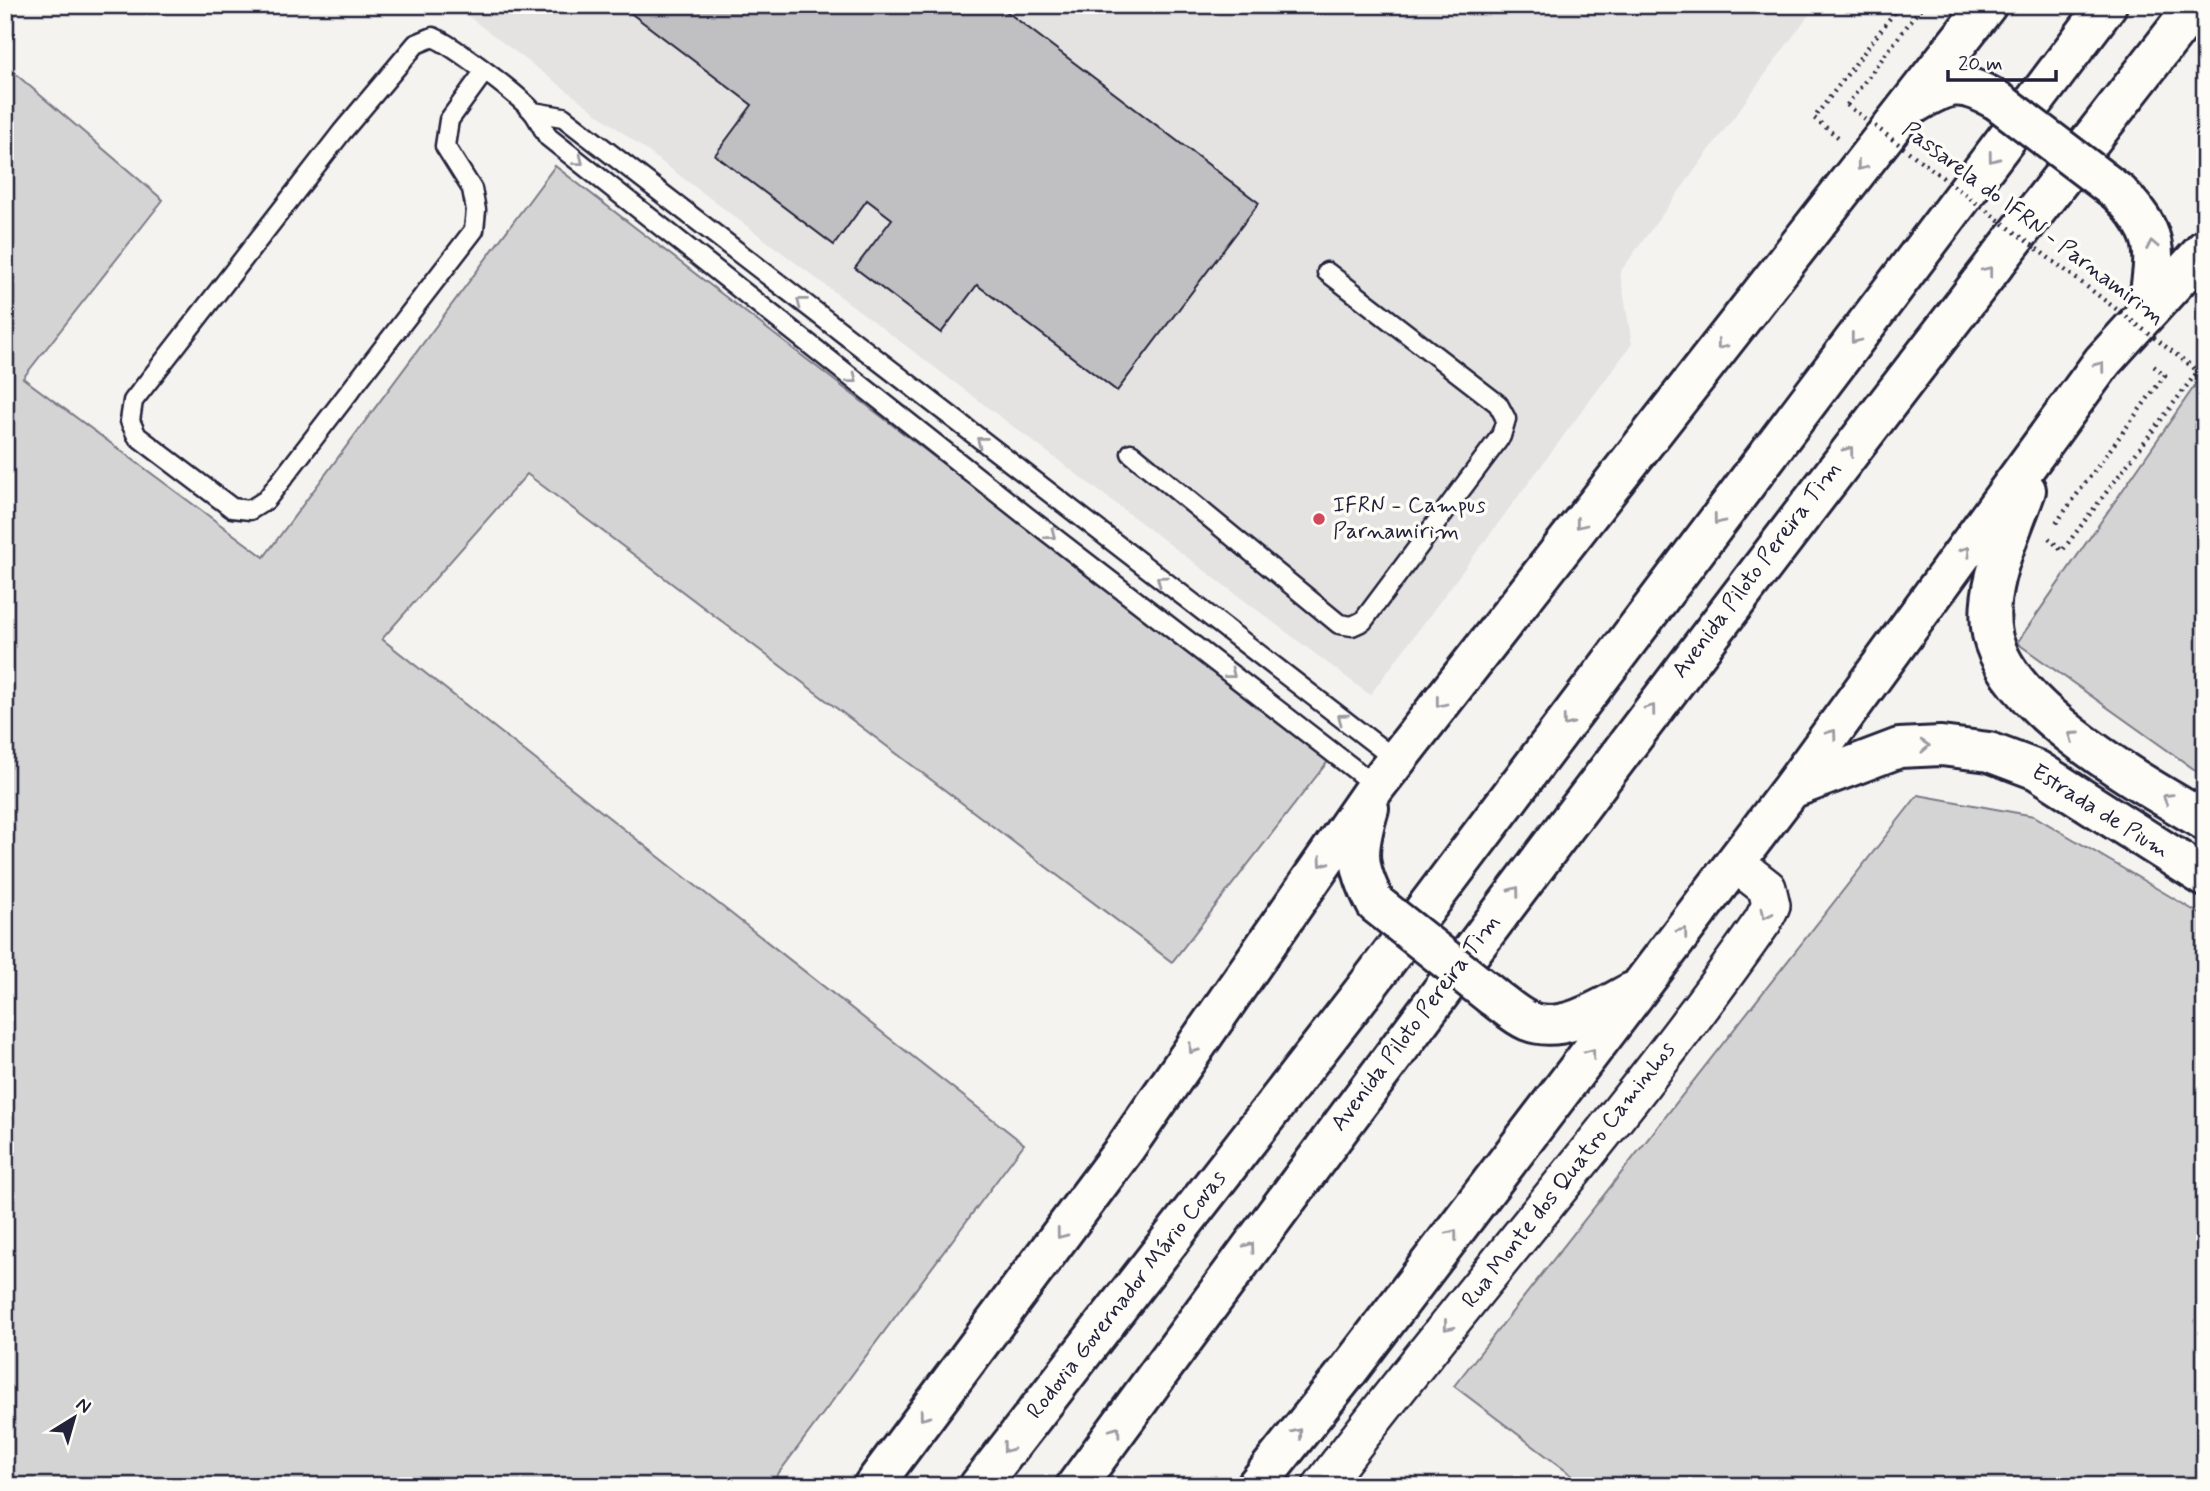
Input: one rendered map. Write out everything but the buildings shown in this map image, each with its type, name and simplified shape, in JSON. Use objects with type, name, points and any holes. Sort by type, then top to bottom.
[{"type":"main road","points":[[873,1486],[1126,1147],[1386,773],[1987,5]]},
{"type":"main road","name":"Rodovia Governador Mário Covas","points":[[979,1486],[1276,1105],[2107,5]]},
{"type":"main road","name":"Avenida Piloto Pereira Tim","points":[[1076,1486],[1327,1142],[1640,724],[2196,5]]},
{"type":"main road","points":[[1902,112],[1940,88],[1965,85],[1997,101],[2119,193],[2150,231],[2155,253],[2148,308]]},
{"type":"main road","points":[[1265,1483],[1791,789],[2120,341],[2205,249]]},
{"type":"main road","name":"Estrada de Pium","points":[[2041,448],[1998,569],[1992,602],[1992,633],[1997,650],[2023,688],[2054,724],[2129,775],[2205,821]]},
{"type":"main road","name":"Estrada de Pium","points":[[1791,789],[1899,748],[1941,746],[1989,752],[2038,770],[2205,877]]},
{"type":"main road","points":[[1386,773],[1359,846],[1360,870],[1376,904],[1529,1022],[1556,1024],[1587,1016],[1642,987]]},
{"type":"street","name":"Rua Monte dos Quatro Caminhos","points":[[1322,1486],[1419,1361],[1575,1172],[1763,921],[1772,905],[1767,888],[1735,863]]},
{"type":"lane","points":[[484,72],[449,120],[446,146],[472,189],[477,210],[474,230],[266,500],[250,510],[232,508],[137,436],[130,421],[133,401],[342,132],[416,44],[433,37],[448,43],[484,72],[533,112],[548,137],[1026,515],[1386,773]]},
{"type":"lane","points":[[533,112],[563,117],[1044,489],[1386,773]]},
{"type":"lane","points":[[1131,453],[1339,624],[1352,626],[1363,621],[1501,436],[1506,419],[1498,404],[1327,272]]},
{"type":"lane","points":[[1026,515],[1044,489]]},
{"type":"path","points":[[1866,159],[1814,118],[1900,5]]},
{"type":"path","name":"Passarela do IFRN - Parnamirim","points":[[1923,5],[1847,106],[2198,371],[2062,551],[2047,536],[2165,375],[2120,341]]},
{"type":"shaded area","name":"IFRN - Campus Parnamirim","points":[[453,5],[1816,5],[1620,272],[1632,344],[1370,695]]},
{"type":"shaded area","points":[[5,65],[163,200],[23,378],[264,557],[555,166],[1329,760],[1172,962],[527,474],[382,639],[1024,1144],[769,1486],[5,1486]]},
{"type":"shaded area","points":[[2205,371],[2205,777],[2017,643]]},
{"type":"shaded area","points":[[1918,795],[2034,816],[2205,917],[2205,1486],[1586,1486],[1454,1386]]},
{"type":"place","name":"IFRN - Campus Parnamirim","points":[[1319,519]]}]
